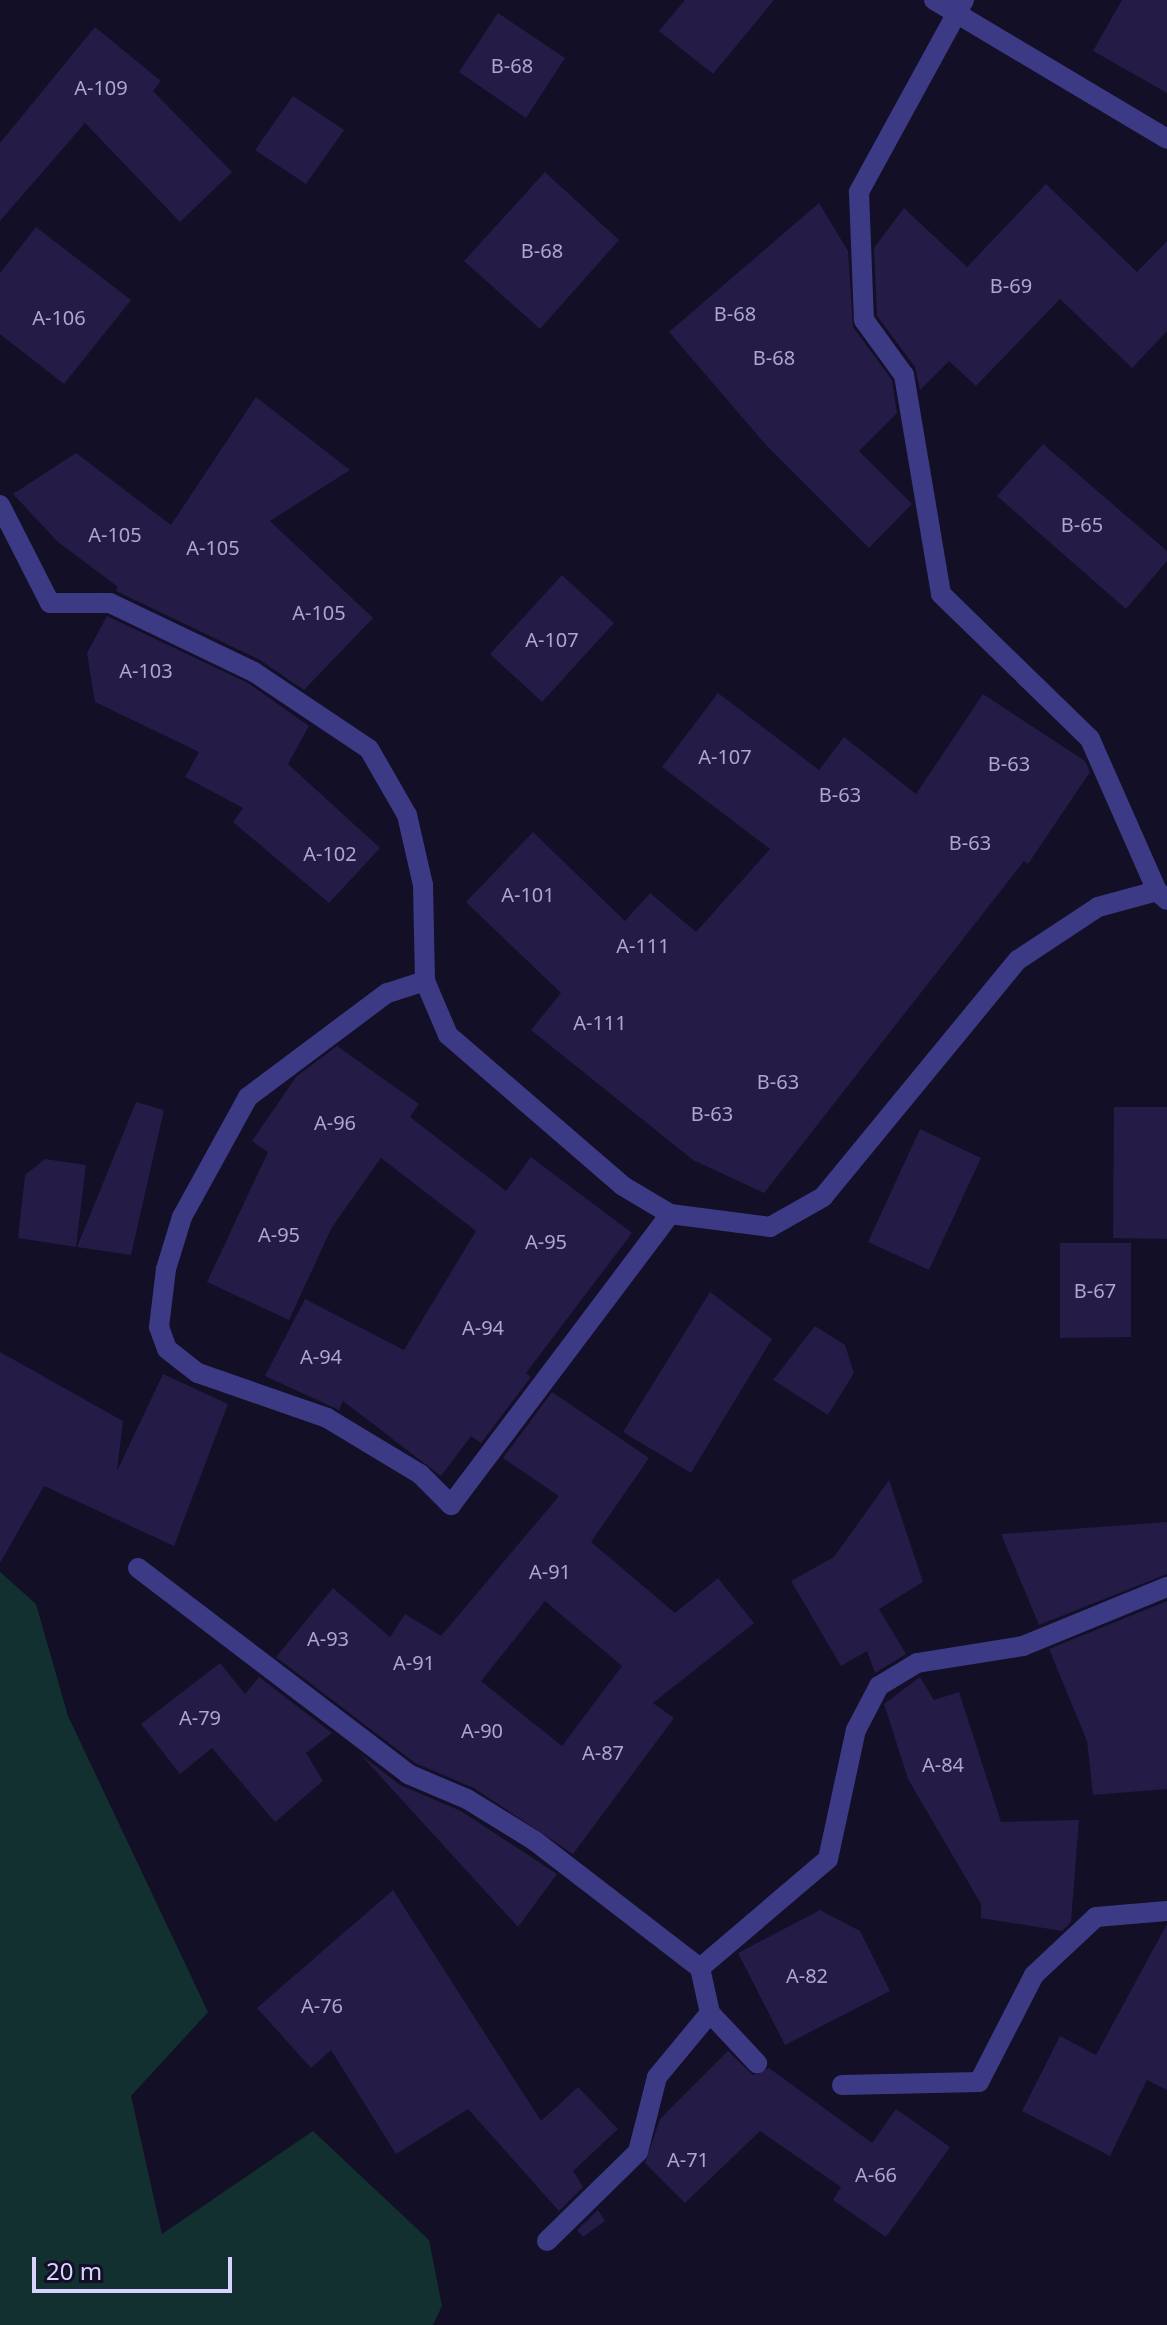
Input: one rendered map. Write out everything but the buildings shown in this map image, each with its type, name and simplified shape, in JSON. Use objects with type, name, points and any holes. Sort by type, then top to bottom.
[{"type":"street","points":[[934,0],[961,8],[1167,139]]},
{"type":"street","points":[[0,505],[50,603],[110,603],[254,672],[369,749],[410,829],[423,885],[425,981],[448,1035],[623,1186],[670,1214],[770,1227],[823,1197],[1018,960],[1098,907],[1162,895],[1090,739],[941,594],[904,375],[864,320],[859,192],[961,8]]},
{"type":"street","points":[[425,981],[387,993],[248,1097],[182,1217],[166,1269],[159,1327],[167,1349],[198,1373],[327,1418],[420,1474],[451,1505],[670,1214]]},
{"type":"street","points":[[138,1568],[408,1774],[467,1799],[535,1841],[700,1968],[710,2013],[757,2063]]},
{"type":"street","points":[[700,1968],[828,1859],[856,1730],[879,1686],[917,1663],[1023,1646],[1167,1587]]},
{"type":"street","points":[[842,2085],[979,2082],[1034,1975],[1096,1917],[1167,1911]]},
{"type":"street","points":[[547,2241],[638,2152],[657,2077],[710,2013]]},
{"type":"green space","points":[[0,1572],[36,1604],[68,1716],[208,2012],[131,2096],[162,2234],[313,2131],[429,2240],[442,2306],[433,2325],[0,2325]]}]
